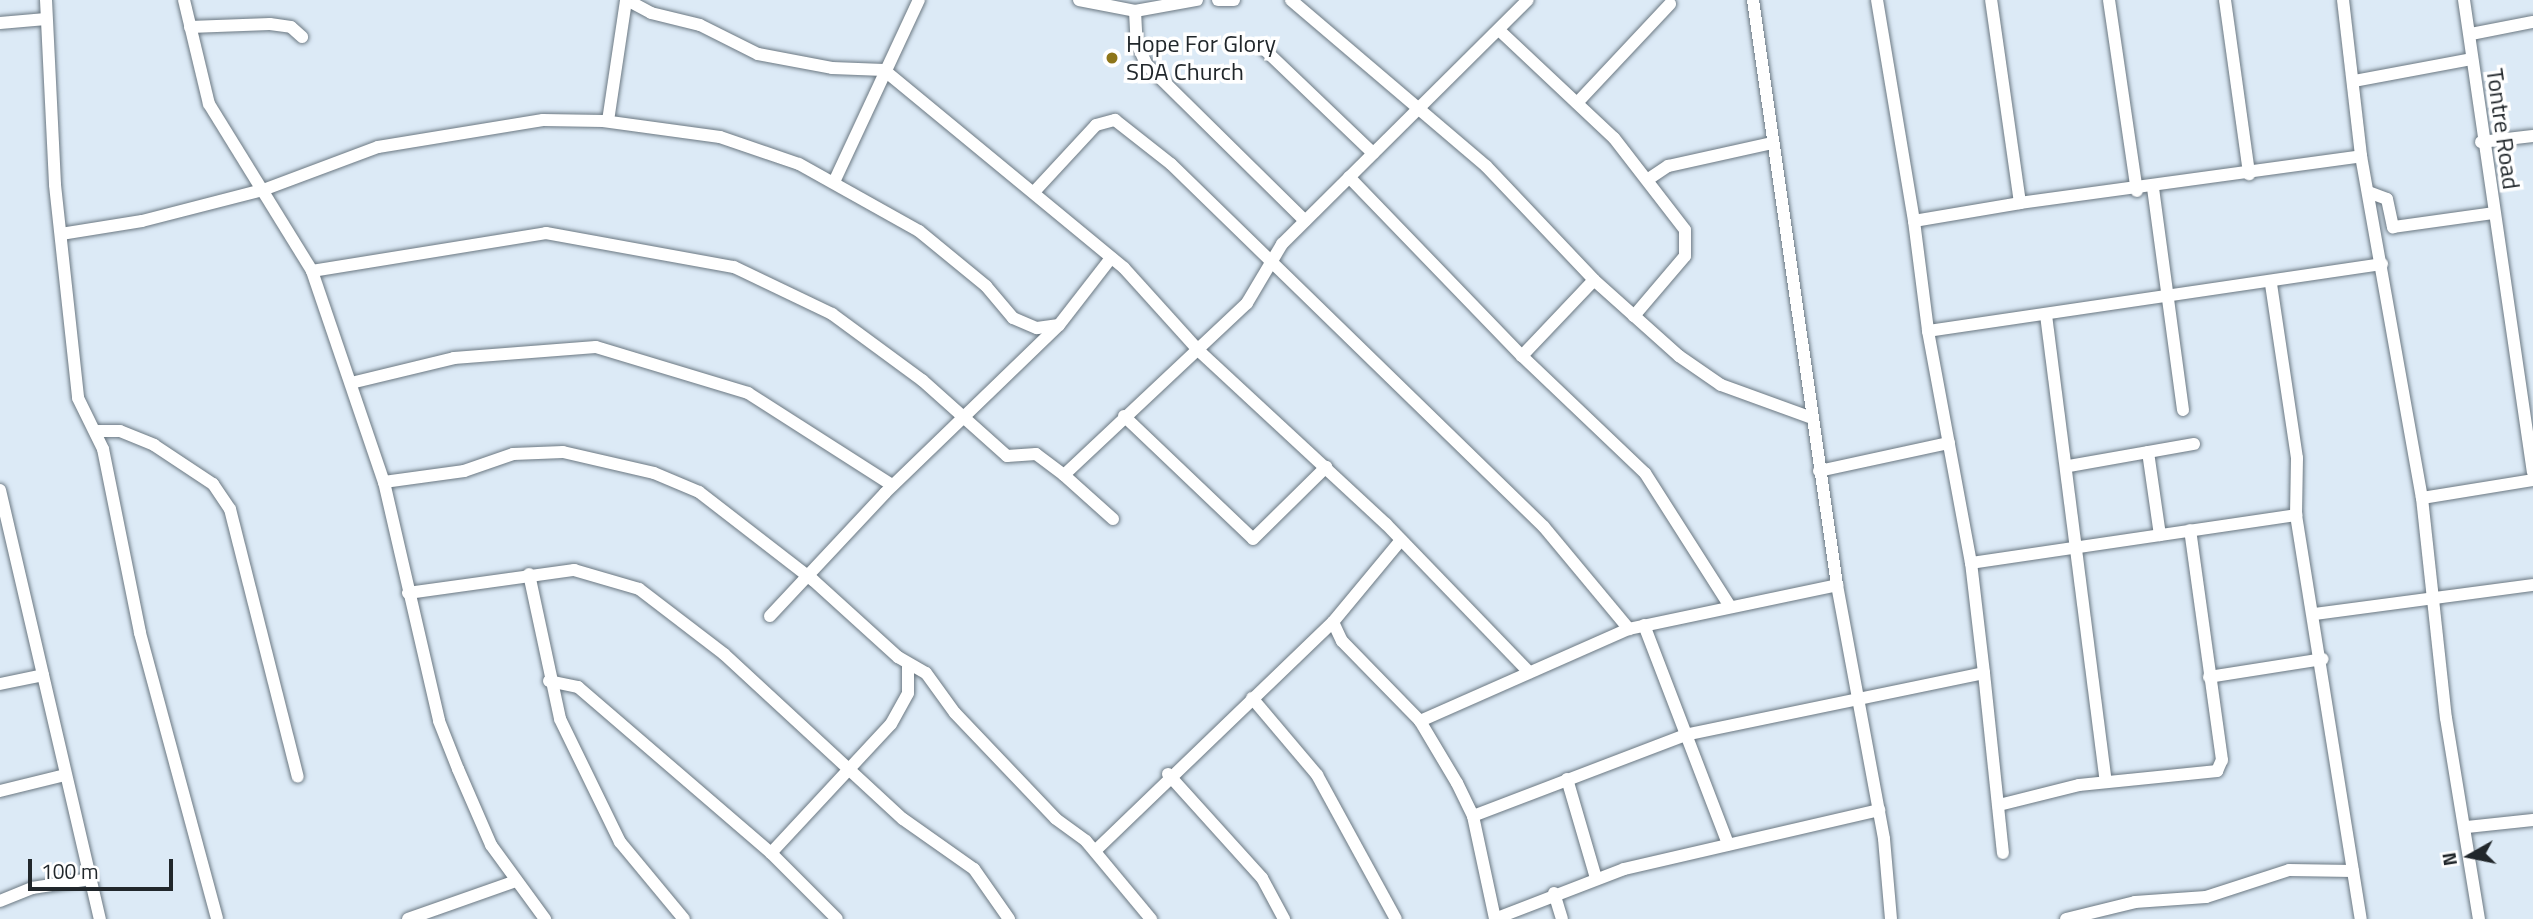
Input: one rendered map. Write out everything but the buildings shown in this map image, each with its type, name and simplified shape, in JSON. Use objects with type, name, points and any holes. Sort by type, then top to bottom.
[{"type":"street","points":[[46,0],[61,234],[78,398],[96,431],[142,640],[217,919]]},
{"type":"street","points":[[184,0],[209,104],[312,271],[384,482],[439,721],[513,882],[545,919]]},
{"type":"street","points":[[608,121],[627,0],[651,13],[700,25],[758,54],[832,68],[884,70],[1111,258],[1198,350],[1326,467],[1530,672]]},
{"type":"street","points":[[834,182],[919,0]]},
{"type":"street","points":[[1079,0],[1135,11],[1197,0]]},
{"type":"street","points":[[1218,0],[1234,0]]},
{"type":"street","points":[[1291,0],[1486,166],[1594,280],[1634,316],[1721,385],[1812,418]]},
{"type":"street","points":[[1064,475],[1257,292],[1272,264],[1305,221],[1500,31],[1528,0]]},
{"type":"street","points":[[1753,0],[1772,143],[1797,282],[1812,418],[1836,585],[1879,810],[1891,919]]},
{"type":"street","points":[[1877,0],[1914,221],[1928,331],[1971,563],[2004,853]]},
{"type":"street","points":[[1992,0],[2020,203]]},
{"type":"street","points":[[2109,0],[2137,191]]},
{"type":"street","points":[[2225,0],[2249,174]]},
{"type":"street","points":[[2343,0],[2361,156],[2422,498],[2430,598],[2479,919]]},
{"type":"street","name":"Tontre Road","points":[[2464,0],[2471,34],[2481,142],[2533,472]]},
{"type":"street","points":[[1577,103],[1670,4]]},
{"type":"street","points":[[1135,11],[1137,44],[1147,65],[1305,221]]},
{"type":"street","points":[[0,23],[46,19]]},
{"type":"street","points":[[2471,34],[2533,22]]},
{"type":"street","points":[[190,27],[270,24],[291,27],[302,37]]},
{"type":"street","points":[[1500,31],[1577,103],[1650,178],[1689,243],[1676,270],[1634,316]]},
{"type":"street","points":[[1264,49],[1373,153]]},
{"type":"street","points":[[2354,80],[2472,59]]},
{"type":"street","points":[[61,234],[142,222],[263,190],[378,147],[543,120],[608,121],[720,137],[834,182],[919,231],[986,286],[1013,318],[1037,328],[1059,324]]},
{"type":"street","points":[[1034,192],[1096,125],[1115,120],[1171,164],[1544,527],[1629,629]]},
{"type":"street","points":[[2481,142],[2533,136]]},
{"type":"street","points":[[1650,178],[1668,166],[1772,143]]},
{"type":"street","points":[[1914,221],[2020,203],[2137,191],[2361,156]]},
{"type":"street","points":[[1349,177],[1522,356],[1644,473],[1728,605]]},
{"type":"street","points":[[2153,188],[2165,296],[2183,410]]},
{"type":"street","points":[[2368,192],[2387,199],[2393,227],[2494,213]]},
{"type":"street","points":[[312,271],[546,233],[734,267],[832,314],[968,418],[1007,456],[1036,454],[1114,519]]},
{"type":"street","points":[[770,616],[892,485],[968,418],[1059,324],[1111,258]]},
{"type":"street","points":[[1928,331],[2165,296],[2271,284],[2382,264]]},
{"type":"street","points":[[1522,356],[1594,280]]},
{"type":"street","points":[[2271,284],[2297,458],[2296,515],[2323,659],[2361,919]]},
{"type":"street","points":[[2046,315],[2080,547],[2106,781]]},
{"type":"street","points":[[351,383],[454,358],[596,347],[748,393],[892,485]]},
{"type":"street","points":[[1124,416],[1253,539],[1326,467]]},
{"type":"street","points":[[96,431],[154,445],[213,484],[230,509],[298,777]]},
{"type":"street","points":[[1819,471],[1949,443]]},
{"type":"street","points":[[2069,466],[2194,444]]},
{"type":"street","points":[[2148,452],[2160,535]]},
{"type":"street","points":[[384,482],[464,471],[513,454],[584,455],[676,480],[807,574],[908,665],[926,673],[955,713],[1095,851],[1150,919]]},
{"type":"street","points":[[2422,498],[2533,480]]},
{"type":"street","points":[[0,490],[100,919]]},
{"type":"street","points":[[1971,563],[2296,515]]},
{"type":"street","points":[[1998,805],[2106,781],[2217,771],[2222,760],[2190,530]]},
{"type":"street","points":[[1095,851],[1168,774],[1200,754],[1252,698],[1333,622],[1401,540]]},
{"type":"street","points":[[408,593],[529,574],[574,570],[639,589],[661,602],[923,836],[974,869],[1009,919]]},
{"type":"street","points":[[529,574],[549,681],[560,719],[620,842],[684,919]]},
{"type":"street","points":[[1420,721],[1629,629],[1728,605],[1836,585]]},
{"type":"street","points":[[2315,614],[2533,585]]},
{"type":"street","points":[[1333,622],[1342,641],[1420,721],[1473,816],[1496,918],[1554,892],[1596,878],[1728,844],[1879,810]]},
{"type":"street","points":[[1644,625],[1728,844]]},
{"type":"street","points":[[2209,677],[2323,659]]},
{"type":"street","points":[[771,853],[901,710],[908,665]]},
{"type":"street","points":[[1473,816],[1685,735],[1984,673]]},
{"type":"street","points":[[0,684],[43,675]]},
{"type":"street","points":[[549,681],[578,687],[771,853],[837,919]]},
{"type":"street","points":[[1252,698],[1317,775],[1395,919]]},
{"type":"street","points":[[1168,774],[1262,878],[1284,919]]},
{"type":"street","points":[[0,791],[65,775]]},
{"type":"street","points":[[1567,779],[1596,878]]},
{"type":"street","points":[[2467,827],[2533,820]]},
{"type":"street","points":[[2066,919],[2135,902],[2206,897],[2289,870],[2353,871]]},
{"type":"street","points":[[0,901],[32,888],[90,879]]},
{"type":"street","points":[[408,919],[513,882]]},
{"type":"street","points":[[1554,892],[1562,919]]},
{"type":"place","name":"Hope For Glory SDA Church","points":[[1112,58]]}]
